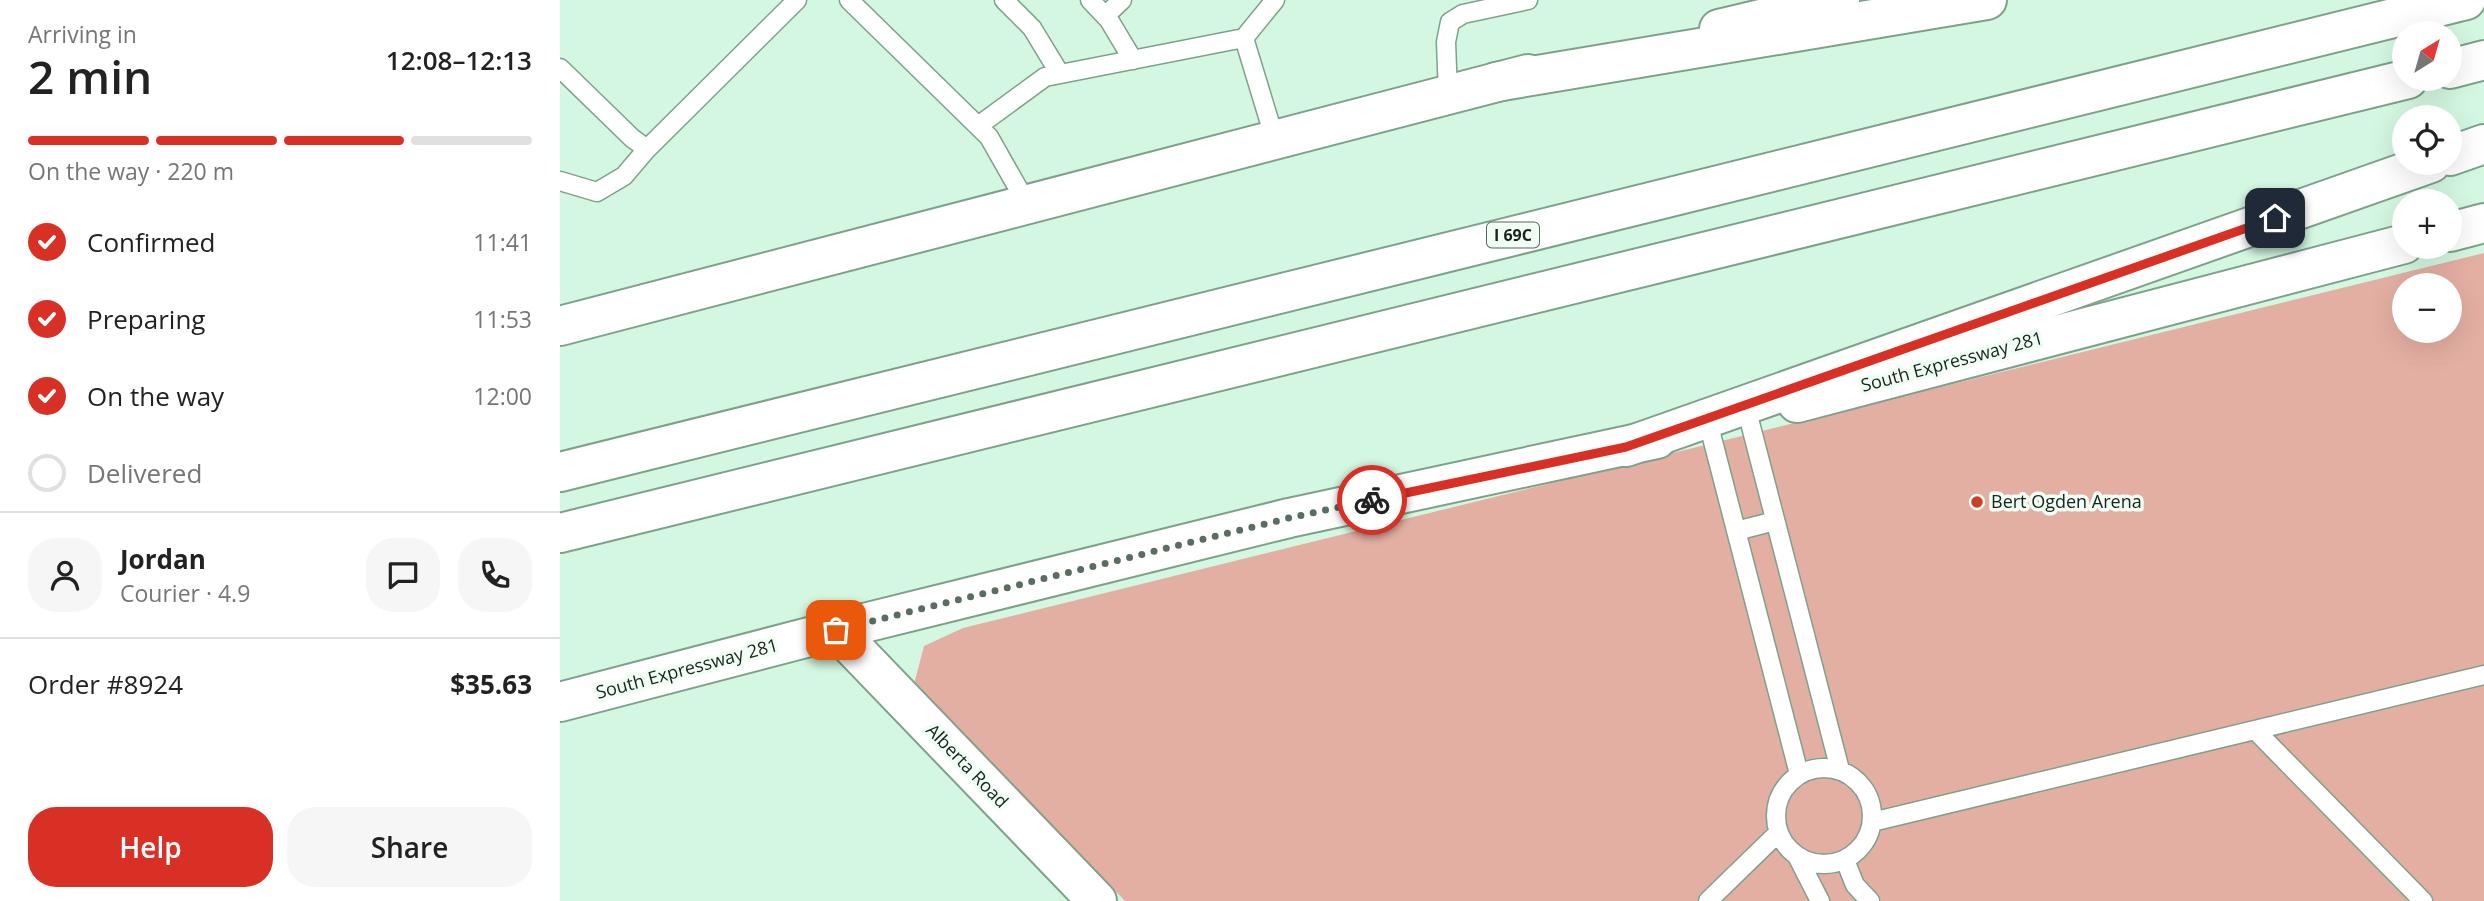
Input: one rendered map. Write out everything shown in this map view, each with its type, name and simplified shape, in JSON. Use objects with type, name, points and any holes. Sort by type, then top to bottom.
[{"type":"main road","points":[[560,326],[1448,94],[1840,0]]},
{"type":"main road","points":[[1496,82],[1987,0]]},
{"type":"main road","name":"I 69C","points":[[560,472],[2466,0]]},
{"type":"main road","points":[[2462,66],[2484,60]]},
{"type":"main road","points":[[560,533],[2392,83]]},
{"type":"main road","points":[[2462,152],[2484,144]]},
{"type":"main road","points":[[1626,447],[2397,175]]},
{"type":"main road","points":[[2462,229],[2484,223]]},
{"type":"main road","name":"South Expressway 281","points":[[560,702],[836,630],[1289,518],[1626,447],[2392,247]]},
{"type":"main road","name":"Alberta Road","points":[[836,630],[1097,901]]},
{"type":"lane","points":[[560,181],[597,192],[624,176],[647,149],[797,0]]},
{"type":"lane","points":[[849,0],[989,137],[1027,204]]},
{"type":"lane","points":[[1004,0],[1032,28],[1060,74]]},
{"type":"lane","points":[[1090,0],[1105,16],[1133,60]]},
{"type":"lane","points":[[1105,16],[1122,0]]},
{"type":"lane","points":[[978,126],[1045,77],[1244,38],[1275,0]]},
{"type":"lane","points":[[1448,94],[1446,42],[1450,22],[1463,15],[1528,0]]},
{"type":"lane","points":[[1244,38],[1275,140]]},
{"type":"lane","points":[[562,74],[647,149]]},
{"type":"lane","points":[[1748,415],[1840,770]]},
{"type":"lane","points":[[1709,426],[1799,775]]},
{"type":"lane","points":[[1736,531],[1775,521]]},
{"type":"lane","points":[[1872,822],[2484,675]]},
{"type":"lane","points":[[2255,730],[2423,901]]},
{"type":"lane","points":[[1798,858],[1829,865],[1845,860],[1858,851],[1867,838],[1872,822],[1871,806],[1865,791],[1855,779],[1840,770],[1809,769],[1784,788],[1777,802],[1775,818],[1778,833],[1786,847],[1798,858],[1820,901]]},
{"type":"lane","points":[[1708,901],[1778,833]]},
{"type":"lane","points":[[1845,860],[1855,885],[1870,901]]},
{"type":"shaded area","name":"Bert Ogden Arena","points":[[2484,253],[2484,901],[1125,901],[914,684],[924,646],[963,628],[2392,276],[2392,343],[2462,343],[2462,273],[2403,273]]},
{"type":"way so far","points":[[836,630],[1372,500]]},
{"type":"place","name":"Bert Ogden Arena","points":[[1977,502]]},
{"type":"route","points":[[1372,500],[1626,447],[2275,218]]}]
